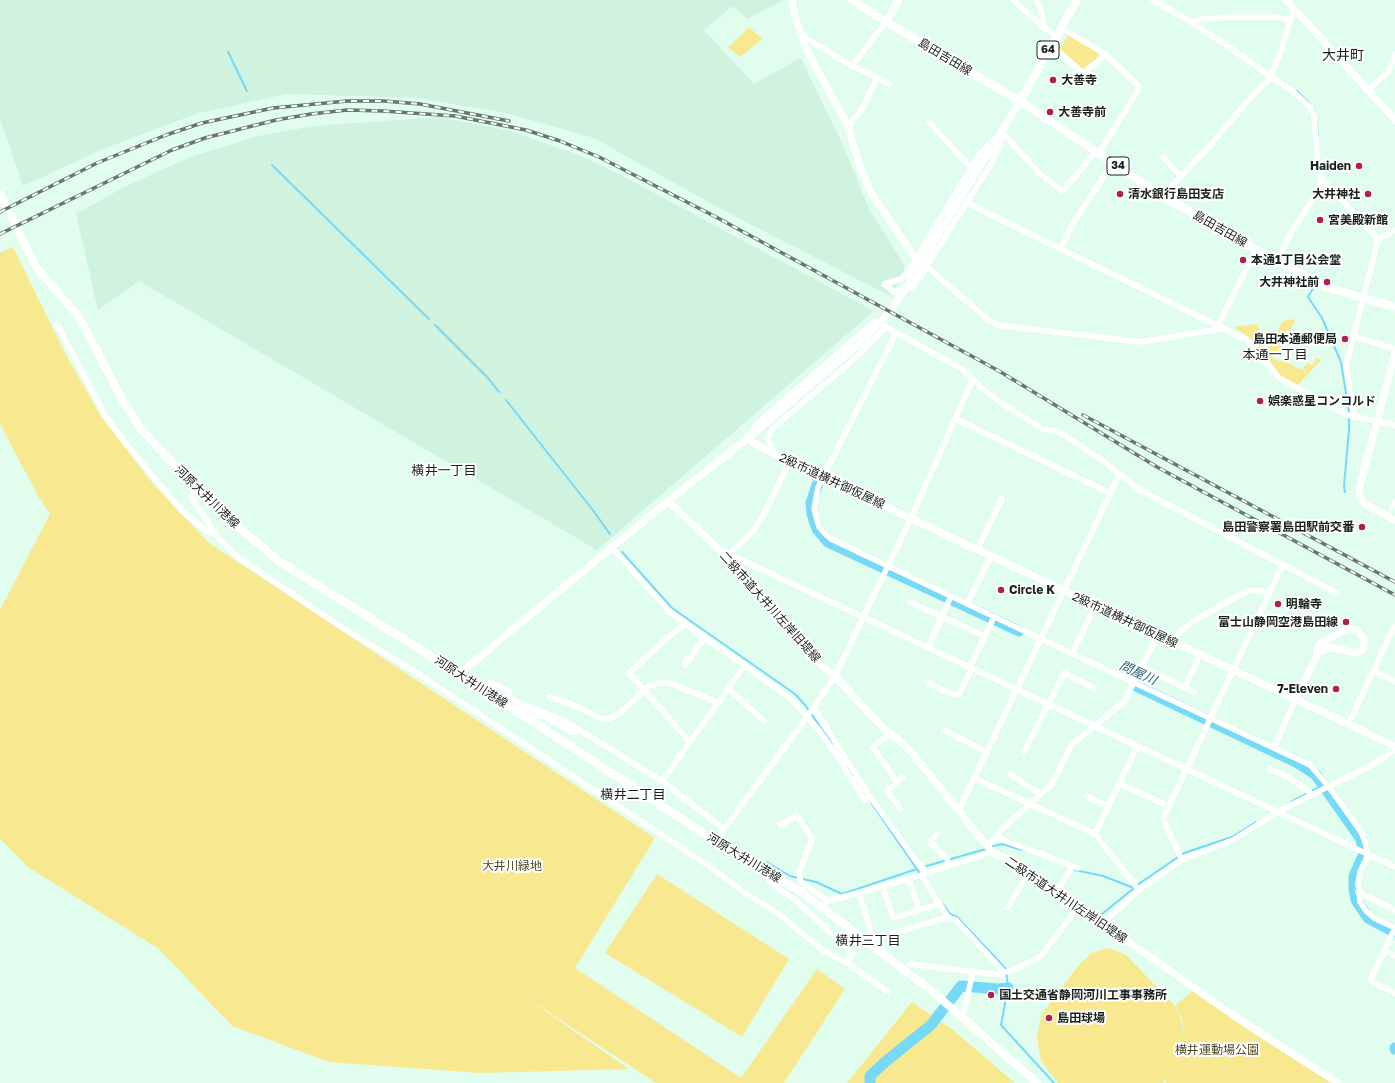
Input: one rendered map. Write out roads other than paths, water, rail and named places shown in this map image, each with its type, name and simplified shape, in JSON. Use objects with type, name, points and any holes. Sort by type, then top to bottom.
[{"type":"main road","name":"島田吉田線","points":[[852,0],[886,22],[1020,101],[1162,196],[1256,250],[1329,288],[1395,307]]},
{"type":"main road","name":"64","points":[[1020,101],[1077,0]]},
{"type":"main road","name":"河原大井川港線","points":[[0,194],[36,267],[79,317],[128,410],[141,429],[196,488],[237,526],[279,561],[460,674],[767,874],[794,887],[902,968],[963,1017],[1037,1083]]},
{"type":"street","points":[[792,0],[801,35],[820,77],[848,126],[860,167],[870,193],[916,259],[986,318],[997,325],[1141,342],[1224,328]]},
{"type":"street","points":[[852,66],[886,22],[899,0]]},
{"type":"street","points":[[1013,0],[1045,28],[1057,36]]},
{"type":"street","points":[[1036,0],[1040,6],[1045,28]]},
{"type":"street","points":[[1153,0],[1191,22],[1305,101],[1311,108],[1314,116],[1318,167],[1322,179],[1378,240]]},
{"type":"street","points":[[1286,0],[1395,120]]},
{"type":"street","points":[[1162,196],[1270,77],[1280,57],[1294,9]]},
{"type":"street","points":[[1191,22],[1202,19],[1275,16],[1291,20]]},
{"type":"street","points":[[1002,132],[1040,174],[1063,191],[1097,152],[1140,87],[1105,54],[1061,28]]},
{"type":"street","points":[[801,35],[852,66],[889,84]]},
{"type":"street","points":[[1051,45],[1083,73],[1105,54]]},
{"type":"street","points":[[1368,90],[1389,71],[1395,55]]},
{"type":"street","points":[[848,126],[861,111],[877,78]]},
{"type":"street","points":[[460,674],[611,547],[747,439],[864,340],[884,318],[902,294],[1020,101]]},
{"type":"street","points":[[928,122],[971,168]]},
{"type":"street","points":[[1002,132],[1000,145],[991,164],[927,267],[912,287],[894,292],[884,284],[901,279],[908,273],[979,155],[1002,132]]},
{"type":"street","points":[[1163,157],[1181,176]]},
{"type":"street","points":[[1060,248],[1072,225],[1113,162]]},
{"type":"street","points":[[1277,261],[1290,233],[1314,197],[1322,179]]},
{"type":"street","points":[[966,203],[1247,340],[1279,378],[1348,415],[1395,425]]},
{"type":"street","points":[[1354,416],[1346,366],[1378,240],[1395,230]]},
{"type":"street","points":[[1218,325],[1256,250]]},
{"type":"street","points":[[747,439],[757,424],[875,321],[962,369],[1000,402],[1043,429],[1060,432],[1103,461],[1140,490],[1282,566],[1336,593]]},
{"type":"street","points":[[57,324],[105,414],[123,440],[182,511],[204,529],[217,536]]},
{"type":"street","points":[[774,454],[768,439],[772,428],[859,354],[886,327]]},
{"type":"street","points":[[896,333],[822,477],[814,501],[814,509],[819,528],[831,539],[1310,765],[1328,786],[1361,832],[1368,855],[1358,879],[1360,902],[1366,911],[1374,918],[1395,928],[1371,979],[1372,982],[1395,993]]},
{"type":"street","points":[[1353,336],[1395,349]]},
{"type":"street","points":[[1395,353],[1359,490],[1360,497],[1365,504],[1395,520]]},
{"type":"street","points":[[715,841],[808,717],[835,676],[911,518],[973,379]]},
{"type":"street","points":[[956,419],[1110,493]]},
{"type":"street","name":"2級市道横井御仮屋線","points":[[747,439],[822,477],[1395,746]]},
{"type":"street","points":[[790,461],[762,518],[752,532],[728,556],[1017,689],[1395,868]]},
{"type":"street","points":[[959,810],[1119,475]]},
{"type":"street","points":[[196,488],[191,497],[217,536],[234,554],[335,623],[414,670],[709,866],[745,893],[780,915],[825,952],[847,963],[888,992]]},
{"type":"street","points":[[977,550],[1002,499]]},
{"type":"street","name":"二級市道大井川左岸旧堤線","points":[[668,501],[728,556],[779,613],[815,660],[835,676],[890,734],[912,753],[990,849],[1015,862],[1233,1015],[1338,1083]]},
{"type":"street","points":[[1394,510],[1395,501]]},
{"type":"street","points":[[611,547],[671,613],[791,699],[808,717],[831,747],[864,800],[870,797]]},
{"type":"street","points":[[967,604],[991,556]]},
{"type":"street","points":[[1182,860],[1163,819],[1282,566]]},
{"type":"street","points":[[1170,641],[1192,622],[1243,593],[1250,590],[1270,592]]},
{"type":"street","points":[[928,648],[951,596]]},
{"type":"street","points":[[910,602],[984,636]]},
{"type":"street","points":[[1072,654],[1095,606]]},
{"type":"street","points":[[927,682],[954,695],[959,694],[994,616]]},
{"type":"street","points":[[686,624],[665,640],[629,673],[690,742]]},
{"type":"street","points":[[1348,724],[1394,627]]},
{"type":"street","points":[[1274,748],[1318,653],[1317,649],[1320,644],[1348,628],[1358,631],[1364,639],[1365,643],[1362,650],[1356,654],[1329,647],[1318,653]]},
{"type":"street","points":[[821,907],[828,901],[909,879],[949,866],[990,849],[995,837],[1052,784],[1072,744],[1124,702],[1158,635]]},
{"type":"street","points":[[685,664],[705,637]]},
{"type":"street","points":[[1185,687],[1200,655]]},
{"type":"street","points":[[662,781],[719,703],[744,665]]},
{"type":"street","points":[[1142,667],[1194,692]]},
{"type":"street","points":[[1373,671],[1395,681]]},
{"type":"street","points":[[1024,752],[1064,673],[1094,688]]},
{"type":"street","points":[[490,682],[509,691],[510,695],[516,702],[560,719],[662,781],[724,829]]},
{"type":"street","points":[[549,697],[603,719],[609,719],[620,713],[649,686],[659,683],[669,683],[719,703]]},
{"type":"street","points":[[728,689],[764,721]]},
{"type":"street","points":[[512,708],[545,718],[572,732],[581,731]]},
{"type":"street","points":[[814,708],[870,797],[918,864],[922,866],[924,874],[948,917]]},
{"type":"street","points":[[944,730],[987,752]]},
{"type":"street","points":[[890,734],[873,748],[897,782]]},
{"type":"street","points":[[831,747],[836,743]]},
{"type":"street","points":[[1095,834],[1138,747]]},
{"type":"street","points":[[1102,924],[1139,890],[1182,860],[1233,840],[1277,812],[1374,764],[1395,750]]},
{"type":"street","points":[[1270,768],[1287,776],[1312,794]]},
{"type":"street","points":[[1010,774],[1040,794]]},
{"type":"street","points":[[900,808],[887,791],[903,777]]},
{"type":"street","points":[[974,778],[1095,834],[1139,890]]},
{"type":"street","points":[[1120,784],[1169,806]]},
{"type":"street","points":[[1087,796],[1109,807]]},
{"type":"street","points":[[780,825],[797,816],[812,838],[799,874],[801,882],[828,901]]},
{"type":"street","points":[[937,834],[930,842],[947,859],[949,866]]},
{"type":"street","points":[[995,837],[1078,868]]},
{"type":"street","points":[[1057,892],[1072,866]]},
{"type":"street","points":[[1008,907],[1029,872]]},
{"type":"street","points":[[767,874],[769,882],[798,902],[854,954],[847,963]]},
{"type":"street","points":[[909,879],[919,910]]},
{"type":"street","points":[[883,886],[893,918],[940,904]]},
{"type":"street","points":[[1358,892],[1395,910]]},
{"type":"street","points":[[859,893],[873,940],[948,917],[956,920],[1004,972]]},
{"type":"street","points":[[909,964],[1002,975],[1004,972],[1011,971],[1041,956],[1078,907]]},
{"type":"street","points":[[1384,950],[1395,956]]},
{"type":"street","points":[[963,1017],[973,971]]},
{"type":"waterway","points":[[228,52],[247,91]]},
{"type":"waterway","points":[[1297,91],[1311,105]]},
{"type":"waterway","points":[[1314,110],[1318,135]]},
{"type":"waterway","points":[[272,165],[429,319]]},
{"type":"waterway","points":[[1314,287],[1308,297],[1322,318],[1341,362],[1349,412],[1344,486],[1345,492]]},
{"type":"waterway","points":[[435,325],[488,378],[499,392]]},
{"type":"waterway","points":[[506,400],[610,534]]},
{"type":"waterway","name":"問屋川","points":[[817,485],[811,503],[812,514],[817,529],[828,542],[1019,631]]},
{"type":"waterway","points":[[622,552],[672,608],[795,694],[805,705],[832,744]]},
{"type":"waterway","name":"問屋川","points":[[1136,686],[1296,762],[1316,775],[1361,839],[1364,854],[1354,876],[1356,900],[1368,918],[1395,932]]},
{"type":"waterway","points":[[846,764],[853,776]]},
{"type":"waterway","points":[[1291,802],[1323,785]]},
{"type":"waterway","points":[[872,804],[921,875]]},
{"type":"waterway","points":[[1137,885],[1184,853],[1232,837],[1256,822]]},
{"type":"waterway","points":[[990,847],[1002,844],[1022,850]]},
{"type":"waterway","points":[[923,867],[986,849]]},
{"type":"waterway","points":[[767,862],[790,876],[816,882],[842,894],[917,869]]},
{"type":"waterway","points":[[1075,870],[1103,876],[1134,888]]},
{"type":"waterway","points":[[1102,914],[1134,888]]},
{"type":"waterway","points":[[943,904],[950,914],[957,917],[1006,969],[1008,988],[1001,1025],[1054,1083]]},
{"type":"waterway","points":[[870,1083],[870,1076],[931,1025],[961,986],[998,989],[1008,988]]},
{"type":"railway","points":[[0,212],[97,163],[166,135],[202,123],[273,108],[347,101],[384,101],[420,104],[509,121]]},
{"type":"railway","points":[[0,234],[172,150],[205,138],[276,120],[347,110],[383,111],[455,116],[526,130],[560,141],[599,157],[716,217],[999,371],[1157,467],[1395,595]]},
{"type":"railway","points":[[1083,415],[1395,582]]},
{"type":"place","name":"大善寺","points":[[1053,80]]},
{"type":"place","name":"大善寺前","points":[[1050,112]]},
{"type":"place","name":"Haiden","points":[[1359,166]]},
{"type":"place","name":"清水銀行島田支店","points":[[1120,194]]},
{"type":"place","name":"大井神社","points":[[1368,194]]},
{"type":"place","name":"宮美殿新館","points":[[1320,220]]},
{"type":"place","name":"本通1丁目公会堂","points":[[1243,260]]},
{"type":"place","name":"大井神社前","points":[[1327,282]]},
{"type":"place","name":"島田本通郵便局","points":[[1345,339]]},
{"type":"place","name":"娯楽惑星コンコルド","points":[[1260,401]]},
{"type":"place","name":"島田警察署島田駅前交番","points":[[1362,527]]},
{"type":"place","name":"Circle K","points":[[1001,590]]},
{"type":"place","name":"明輪寺","points":[[1278,604]]},
{"type":"place","name":"富士山静岡空港島田線","points":[[1346,622]]},
{"type":"place","name":"7-Eleven","points":[[1336,689]]},
{"type":"place","name":"国土交通省静岡河川工事事務所","points":[[991,995]]},
{"type":"place","name":"島田球場","points":[[1049,1018]]},
{"type":"district","name":"大井町","points":[[1343,56]]},
{"type":"district","name":"本通一丁目","points":[[1275,355]]},
{"type":"district","name":"横井一丁目","points":[[444,471]]},
{"type":"district","name":"横井二丁目","points":[[633,795]]},
{"type":"district","name":"横井三丁目","points":[[868,941]]},
{"type":"park label","name":"大井川緑地","points":[[512,866]]},
{"type":"park label","name":"横井運動場公園","points":[[1217,1050]]}]
